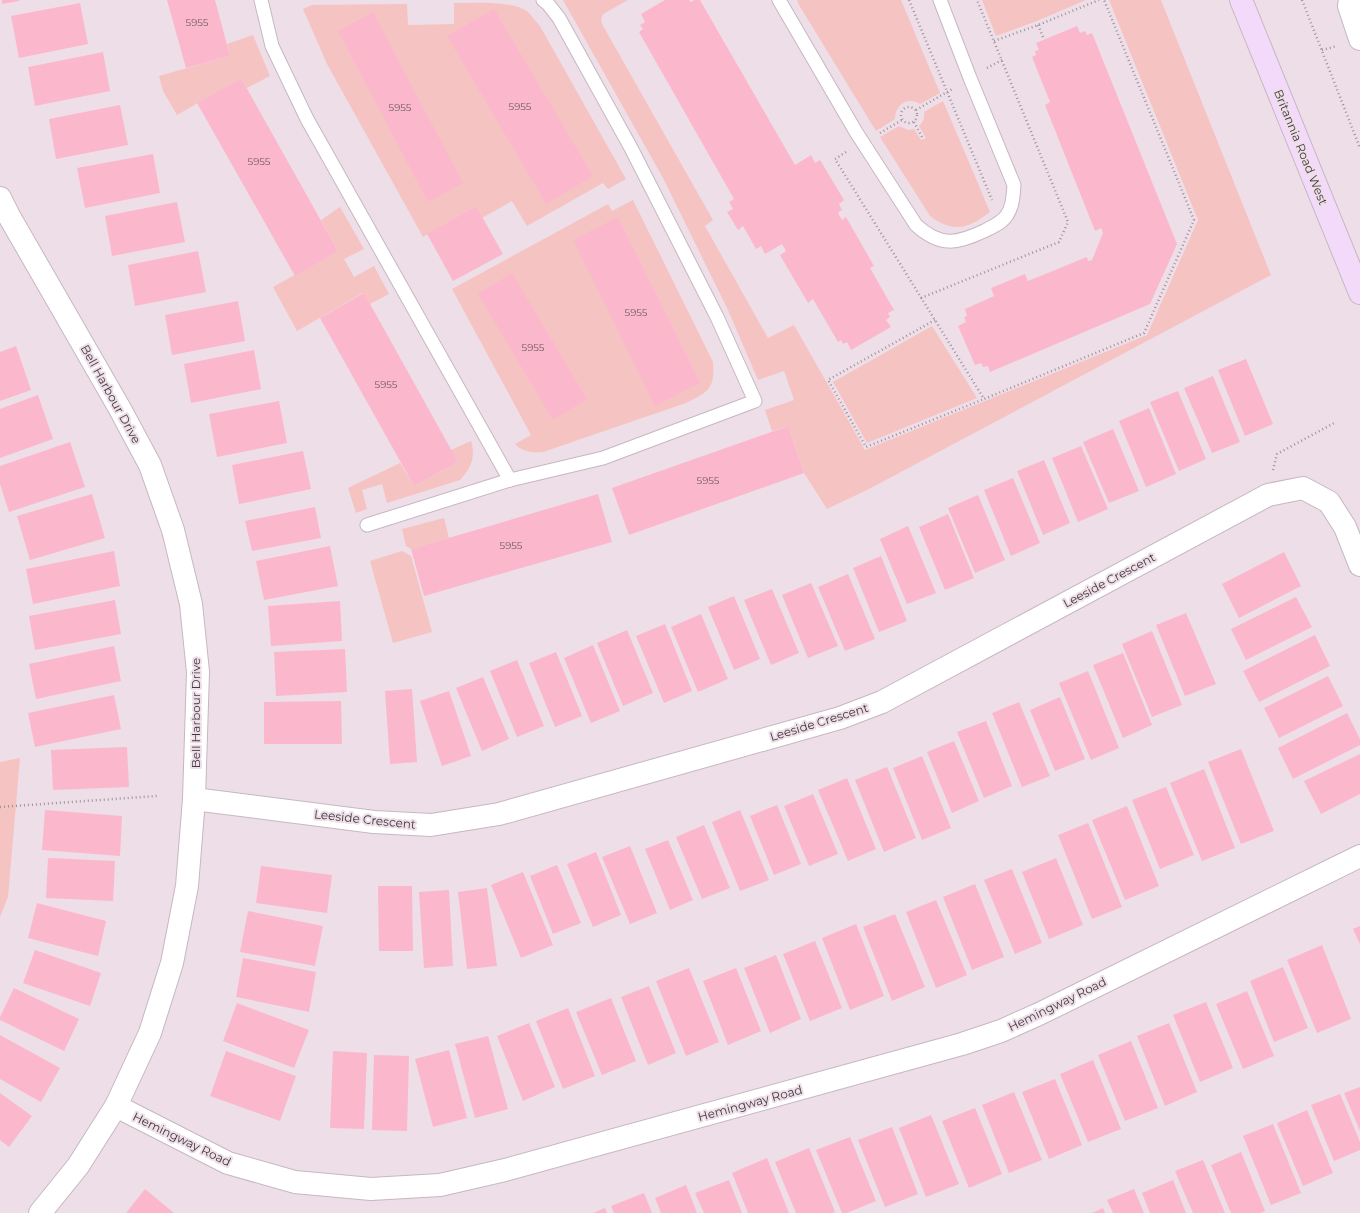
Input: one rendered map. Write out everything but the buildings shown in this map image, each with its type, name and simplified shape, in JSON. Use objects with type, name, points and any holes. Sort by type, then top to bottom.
[{"type":"main road","name":"Britannia Road West","points":[[1242,0],[1360,293]]},
{"type":"street","points":[[1350,0],[1349,6],[1360,39]]},
{"type":"street","name":"Bell Harbour Drive","points":[[0,198],[120,409],[150,465],[172,530],[191,604],[198,672],[194,799],[187,886],[172,963],[150,1033],[116,1106],[78,1166],[40,1213]]},
{"type":"street","name":"Leeside Crescent","points":[[194,799],[374,822],[431,825],[499,814],[832,720],[882,702],[1268,495],[1303,488],[1329,502],[1345,527],[1360,565]]},
{"type":"street","name":"Hemingway Road","points":[[116,1106],[228,1163],[295,1182],[371,1189],[440,1185],[505,1170],[955,1047],[1001,1031],[1360,856]]},
{"type":"lane","points":[[261,0],[272,46],[307,119],[510,480]]},
{"type":"lane","points":[[367,525],[510,480],[603,458],[755,401],[717,317],[631,148],[559,18],[543,0]]},
{"type":"lane","points":[[779,0],[863,142],[916,225],[931,236],[953,242],[967,239],[998,224],[1007,216],[1013,202],[1014,185],[940,0]]},
{"type":"path","points":[[909,0],[992,201]]},
{"type":"path","points":[[994,41],[1099,0]]},
{"type":"path","points":[[935,320],[828,380],[866,447],[1144,333],[1194,220],[1104,0]]},
{"type":"path","points":[[1302,0],[1360,148]]},
{"type":"path","points":[[1038,25],[1043,37]]},
{"type":"path","points":[[916,110],[970,78]]},
{"type":"path","points":[[911,107],[916,110],[918,117],[914,122],[908,124],[902,120],[901,114],[905,108],[911,107]]},
{"type":"path","points":[[902,120],[834,159],[984,399]]},
{"type":"path","points":[[914,122],[924,139]]},
{"type":"path","points":[[1268,495],[1277,454],[1336,422]]},
{"type":"path","points":[[0,807],[157,796]]},
{"type":"shaded area","points":[[563,0],[628,0],[603,14],[601,20],[602,24],[713,220],[705,226],[768,338],[794,325],[865,450],[1147,335],[1198,220],[1109,0],[1161,0],[1271,275],[867,490],[827,509],[804,473],[788,426],[772,431],[765,410],[794,400],[784,371],[758,380],[728,310],[663,178]]},
{"type":"shaded area","points":[[797,0],[901,0],[940,93],[920,104],[911,101],[903,103],[897,110],[895,119],[876,131]]},
{"type":"shaded area","points":[[982,0],[1086,0],[1037,21],[996,36]]},
{"type":"shaded area","points":[[454,3],[503,4],[521,8],[528,12],[540,26],[626,179],[608,189],[603,183],[527,226],[512,201],[482,218],[476,206],[423,237],[327,64],[303,9],[312,5],[407,4],[408,25],[454,24]]},
{"type":"shaded area","points":[[253,35],[270,76],[247,88],[241,78],[177,115],[163,91],[159,76],[230,56],[227,44]]},
{"type":"shaded area","points":[[943,101],[990,212],[975,222],[960,227],[946,225],[930,216],[880,137],[899,126],[908,130],[914,129],[921,140],[926,138],[919,126],[922,123],[924,112]]},
{"type":"shaded area","points":[[633,200],[713,362],[713,378],[709,388],[700,396],[686,403],[543,452],[531,452],[524,450],[515,444],[531,435],[452,289],[608,204],[612,211]]},
{"type":"shaded area","points":[[340,207],[364,249],[344,259],[354,277],[374,266],[389,294],[370,304],[363,293],[297,331],[273,287],[338,251],[321,220]]},
{"type":"shaded area","points":[[932,326],[977,398],[867,443],[833,382]]},
{"type":"shaded area","points":[[471,441],[473,452],[472,462],[460,480],[387,503],[382,484],[362,490],[367,509],[356,513],[348,488],[400,463],[414,486],[458,462],[451,450]]},
{"type":"shaded area","points":[[444,518],[449,538],[411,549],[406,546],[402,529]]},
{"type":"shaded area","points":[[402,551],[411,556],[432,632],[393,643],[370,561]]},
{"type":"shaded area","points":[[20,758],[8,897],[0,917],[0,762]]}]
